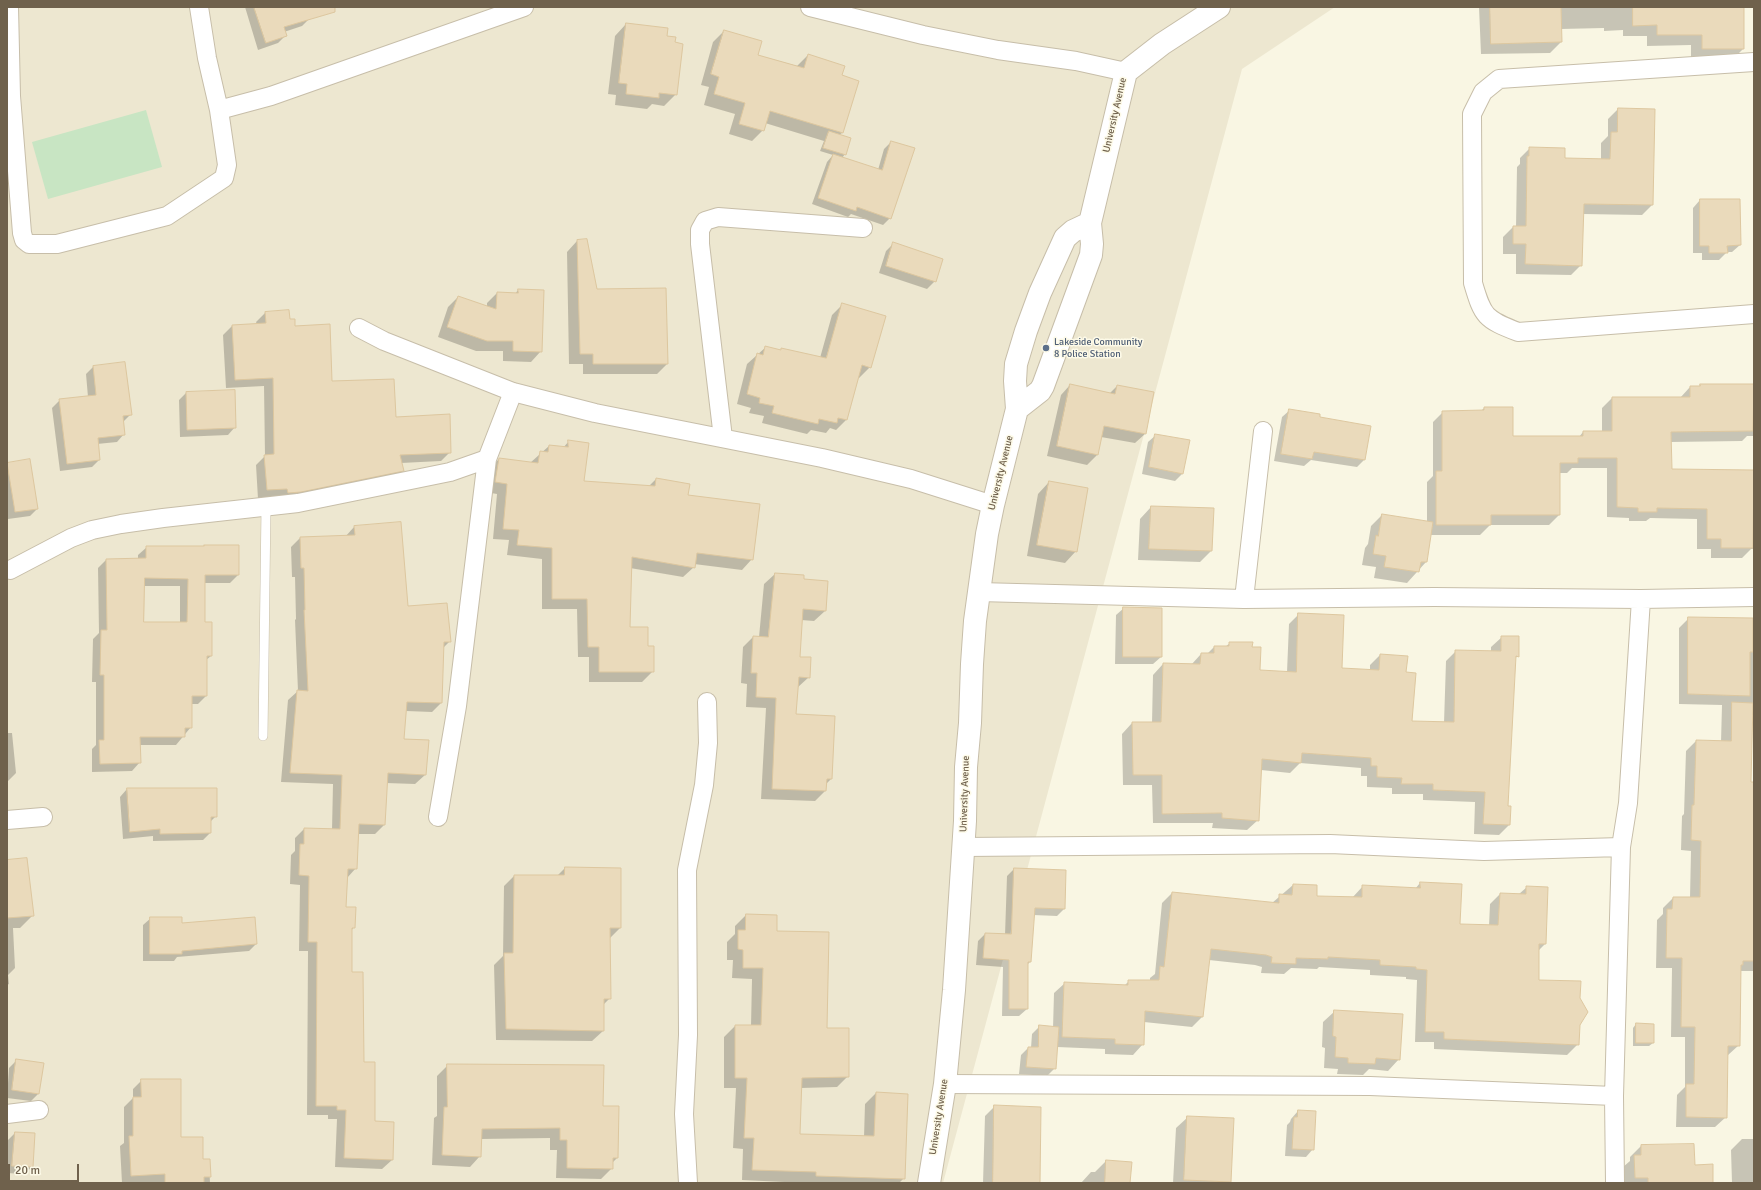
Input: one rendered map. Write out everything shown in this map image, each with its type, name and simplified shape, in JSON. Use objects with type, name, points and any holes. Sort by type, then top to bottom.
[{"type":"street","points":[[10,7],[10,96],[22,233],[24,240],[29,244],[57,244],[167,216],[224,178],[227,165],[219,110],[207,58],[198,7]]},
{"type":"street","points":[[219,110],[271,96],[502,10],[524,7]]},
{"type":"street","points":[[810,7],[923,35],[998,50],[1076,61],[1126,72]]},
{"type":"street","name":"University Avenue","points":[[1017,408],[1040,391],[1043,386],[1091,255],[1092,244],[1090,223],[1126,72],[1162,44],[1219,7]]},
{"type":"street","points":[[1754,62],[1499,79],[1483,92],[1472,114],[1472,122],[1473,282],[1481,309],[1494,323],[1518,332],[1754,314]]},
{"type":"street","points":[[723,438],[700,244],[700,230],[705,221],[718,217],[864,228]]},
{"type":"street","name":"University Avenue","points":[[929,1183],[945,1084],[954,990],[972,664],[979,592],[993,505],[1017,408],[1015,381],[1016,364],[1040,293],[1065,238],[1073,231],[1090,223]]},
{"type":"street","points":[[359,328],[384,341],[513,392],[594,413],[822,458],[911,479],[993,505]]},
{"type":"street","points":[[438,817],[457,706],[487,459],[513,392]]},
{"type":"street","points":[[1244,599],[1262,431]]},
{"type":"street","points":[[10,570],[71,538],[92,530],[149,520],[298,503],[450,472],[487,459]]},
{"type":"street","points":[[979,592],[1244,599],[1641,599],[1754,597]]},
{"type":"street","points":[[1615,1183],[1614,1096],[1621,847],[1628,803],[1641,599]]},
{"type":"street","points":[[688,1183],[684,1114],[688,1035],[687,870],[704,785],[708,743],[707,702]]},
{"type":"street","points":[[7,820],[43,817]]},
{"type":"street","points":[[963,847],[1330,844],[1484,851],[1621,847]]},
{"type":"street","points":[[945,1084],[1370,1086],[1614,1096]]},
{"type":"street","points":[[7,1114],[39,1110]]},
{"type":"lane","points":[[263,736],[266,507]]},
{"type":"shaded area","points":[[7,7],[1335,7],[1242,69],[943,1183],[7,1183]]},
{"type":"green space","points":[[146,110],[162,167],[48,199],[32,142]]},
{"type":"building","points":[[254,7],[335,7],[335,12],[284,27],[287,36],[266,43]]},
{"type":"building","points":[[1490,7],[1561,7],[1562,42],[1491,44]]},
{"type":"building","points":[[1633,7],[1744,7],[1744,49],[1702,49],[1702,35],[1657,35],[1657,25],[1633,26]]},
{"type":"building","points":[[626,23],[668,28],[667,36],[676,37],[675,42],[683,44],[677,95],[659,93],[659,98],[626,94],[627,84],[619,83]]},
{"type":"building","points":[[724,30],[762,41],[758,55],[804,68],[808,54],[845,66],[842,75],[859,81],[843,133],[770,111],[764,131],[739,124],[745,103],[714,94],[719,77],[711,74]]},
{"type":"building","points":[[1618,108],[1655,109],[1653,205],[1584,204],[1582,266],[1525,264],[1526,244],[1513,244],[1513,226],[1526,226],[1527,156],[1529,156],[1529,147],[1565,148],[1565,158],[1610,159],[1611,132],[1617,132]]},
{"type":"building","points":[[829,131],[851,138],[846,155],[823,148]]},
{"type":"building","points":[[891,141],[915,148],[891,219],[857,207],[856,211],[818,198],[833,154],[882,170]]},
{"type":"building","points":[[1700,199],[1740,199],[1741,245],[1727,246],[1728,253],[1709,253],[1709,246],[1700,246]]},
{"type":"building","points":[[587,239],[597,289],[666,288],[668,364],[593,364],[593,354],[580,354],[577,240]]},
{"type":"building","points":[[893,242],[943,259],[936,282],[886,266]]},
{"type":"building","points":[[518,289],[544,290],[542,352],[513,351],[513,341],[487,341],[447,327],[458,296],[496,309],[497,292],[518,293]]},
{"type":"building","points":[[842,303],[886,316],[871,368],[862,365],[847,420],[838,418],[837,423],[819,419],[818,424],[772,413],[774,406],[759,403],[760,398],[747,394],[757,353],[763,355],[765,346],[826,358]]},
{"type":"building","points":[[289,310],[290,319],[295,319],[295,326],[330,324],[332,381],[394,379],[396,417],[450,414],[451,453],[400,455],[404,471],[301,492],[288,493],[287,489],[267,490],[264,455],[274,454],[273,378],[235,380],[232,325],[266,323],[265,312]]},
{"type":"building","points":[[125,362],[132,415],[123,416],[125,435],[98,438],[100,460],[67,464],[59,399],[96,395],[93,366]]},
{"type":"building","points":[[1070,384],[1115,394],[1117,385],[1154,392],[1146,434],[1104,426],[1098,455],[1057,446]]},
{"type":"building","points":[[1700,384],[1754,384],[1753,431],[1671,432],[1672,469],[1754,470],[1753,548],[1721,548],[1721,539],[1707,539],[1707,509],[1657,508],[1657,512],[1638,512],[1638,508],[1617,507],[1617,458],[1578,458],[1578,463],[1560,463],[1560,515],[1491,515],[1491,525],[1436,525],[1436,471],[1442,471],[1442,411],[1484,410],[1484,407],[1513,407],[1513,436],[1583,436],[1583,431],[1612,431],[1612,397],[1690,397],[1690,386],[1700,386]]},
{"type":"building","points":[[235,390],[236,428],[187,430],[186,392]]},
{"type":"building","points":[[1289,409],[1320,414],[1320,417],[1371,426],[1365,460],[1314,452],[1312,459],[1281,454]]},
{"type":"building","points":[[1155,434],[1190,440],[1183,474],[1149,467]]},
{"type":"building","points":[[568,440],[589,443],[584,481],[655,486],[656,478],[690,484],[688,495],[760,504],[753,560],[697,553],[695,568],[632,557],[630,627],[648,627],[648,646],[654,646],[654,672],[599,672],[599,647],[588,647],[587,599],[552,599],[552,548],[517,545],[519,530],[503,529],[507,484],[495,482],[499,458],[538,463],[540,451],[548,452],[549,445],[568,447]]},
{"type":"building","points":[[30,459],[38,509],[15,512],[7,463]]},
{"type":"building","points":[[1049,481],[1088,488],[1077,552],[1037,545]]},
{"type":"building","points":[[1151,506],[1214,508],[1212,551],[1149,549]]},
{"type":"building","points":[[1382,514],[1433,522],[1427,562],[1421,562],[1419,572],[1384,567],[1386,556],[1373,554],[1376,535],[1378,536]]},
{"type":"building","points":[[401,522],[408,606],[447,603],[451,642],[444,642],[442,703],[407,702],[404,739],[429,740],[426,775],[388,773],[385,825],[359,824],[357,869],[348,869],[346,907],[356,907],[355,928],[352,928],[352,972],[363,972],[364,1062],[375,1062],[375,1121],[394,1122],[393,1160],[344,1158],[346,1110],[337,1110],[337,1106],[316,1106],[317,942],[308,942],[309,876],[299,875],[300,844],[304,844],[304,828],[340,829],[342,775],[290,773],[297,690],[308,691],[304,610],[304,568],[301,568],[300,537],[355,535],[354,526]]},
{"type":"building","points":[[239,545],[239,575],[205,575],[205,622],[212,622],[212,656],[207,656],[207,696],[192,696],[192,728],[185,728],[185,737],[140,737],[141,763],[100,764],[99,740],[104,740],[104,675],[100,675],[101,630],[107,630],[106,559],[146,558],[146,546]],"holes":[[[145,578],[188,579],[187,622],[144,622]]]},
{"type":"building","points":[[775,573],[804,575],[804,579],[828,581],[826,611],[803,609],[800,657],[811,657],[810,678],[799,677],[796,714],[835,716],[832,779],[827,779],[826,791],[772,789],[776,698],[756,697],[757,673],[751,673],[753,636],[768,637]]},
{"type":"building","points":[[1123,607],[1162,608],[1162,657],[1123,657]]},
{"type":"building","points":[[1298,613],[1344,615],[1342,668],[1379,670],[1380,654],[1408,656],[1406,672],[1416,673],[1412,721],[1454,722],[1455,650],[1501,651],[1501,636],[1519,636],[1519,657],[1516,656],[1508,806],[1511,806],[1510,825],[1483,824],[1485,792],[1433,790],[1433,784],[1401,784],[1402,778],[1377,777],[1377,766],[1371,766],[1371,758],[1302,753],[1301,763],[1262,759],[1259,821],[1222,818],[1222,813],[1162,814],[1162,775],[1133,775],[1132,722],[1161,722],[1163,663],[1200,664],[1201,653],[1214,653],[1214,646],[1229,646],[1229,642],[1253,642],[1252,647],[1261,647],[1260,670],[1296,672]]},
{"type":"building","points":[[1688,617],[1753,618],[1753,652],[1750,652],[1750,696],[1688,694]]},
{"type":"building","points":[[1732,702],[1753,703],[1751,782],[1754,782],[1754,961],[1743,961],[1743,965],[1741,965],[1740,1046],[1728,1046],[1727,1118],[1686,1117],[1686,1084],[1694,1084],[1695,1027],[1681,1027],[1682,958],[1666,958],[1667,909],[1672,909],[1673,897],[1700,897],[1701,841],[1691,840],[1692,805],[1694,805],[1696,740],[1731,741]]},
{"type":"building","points":[[127,788],[217,788],[217,817],[211,817],[211,833],[160,834],[160,829],[130,832]]},
{"type":"building","points":[[27,858],[34,916],[7,918],[7,860]]},
{"type":"building","points":[[565,867],[621,868],[621,928],[610,928],[611,999],[604,999],[604,1031],[506,1029],[504,953],[513,953],[514,875],[564,875]]},
{"type":"building","points":[[1014,868],[1066,870],[1065,909],[1035,908],[1031,962],[1028,962],[1028,1009],[1009,1009],[1009,960],[983,958],[985,933],[1011,934]]},
{"type":"building","points":[[1420,882],[1462,884],[1460,924],[1498,925],[1500,893],[1526,894],[1526,886],[1548,887],[1546,944],[1539,944],[1539,980],[1581,981],[1580,998],[1588,1012],[1580,1025],[1579,1045],[1444,1039],[1444,1032],[1425,1032],[1427,970],[1416,969],[1416,967],[1380,965],[1380,960],[1328,957],[1328,959],[1296,958],[1296,964],[1271,963],[1272,957],[1266,955],[1211,949],[1203,1017],[1145,1011],[1144,1045],[1115,1044],[1115,1039],[1062,1037],[1064,982],[1128,985],[1128,980],[1159,980],[1160,966],[1164,967],[1172,892],[1279,903],[1279,894],[1292,895],[1293,884],[1317,885],[1317,896],[1362,897],[1362,885],[1420,888]]},
{"type":"building","points":[[746,914],[777,915],[777,931],[829,932],[827,1028],[849,1028],[849,1077],[802,1078],[800,1134],[874,1136],[876,1092],[908,1094],[905,1179],[816,1176],[816,1172],[752,1170],[754,1138],[744,1138],[747,1078],[735,1078],[735,1025],[761,1025],[763,968],[743,968],[743,950],[738,949],[738,930],[745,930]]},
{"type":"building","points":[[150,917],[182,917],[182,923],[255,917],[257,944],[182,951],[182,954],[150,954]]},
{"type":"building","points":[[1334,1010],[1403,1014],[1400,1060],[1376,1058],[1375,1064],[1348,1063],[1348,1058],[1335,1057],[1336,1037],[1333,1036]]},
{"type":"building","points":[[1636,1023],[1654,1024],[1654,1043],[1636,1043]]},
{"type":"building","points":[[1039,1025],[1059,1027],[1056,1069],[1026,1067],[1028,1047],[1038,1047]]},
{"type":"building","points":[[16,1059],[44,1063],[39,1094],[12,1090]]},
{"type":"building","points":[[447,1064],[604,1065],[603,1106],[619,1106],[618,1158],[613,1158],[613,1169],[567,1168],[567,1140],[560,1140],[560,1128],[482,1129],[481,1157],[442,1155],[444,1107],[447,1107]]},
{"type":"building","points":[[141,1079],[181,1079],[181,1137],[203,1137],[203,1159],[210,1159],[211,1177],[204,1177],[204,1183],[165,1183],[165,1174],[131,1176],[129,1136],[133,1136],[133,1097],[141,1097]]},
{"type":"building","points":[[994,1105],[1041,1107],[1040,1183],[993,1183]]},
{"type":"building","points":[[1298,1110],[1316,1111],[1314,1150],[1292,1149],[1294,1117],[1297,1117]]},
{"type":"building","points":[[1187,1116],[1234,1118],[1231,1182],[1184,1180]]},
{"type":"building","points":[[15,1132],[35,1133],[33,1167],[12,1166]]},
{"type":"building","points":[[1694,1144],[1695,1165],[1713,1164],[1713,1183],[1648,1183],[1648,1178],[1635,1178],[1634,1155],[1641,1155],[1641,1145]]},
{"type":"building","points":[[1106,1160],[1132,1162],[1130,1183],[1105,1183]]},
{"type":"place","name":"Lakeside Community 8 Police Station","points":[[1046,348]]}]
